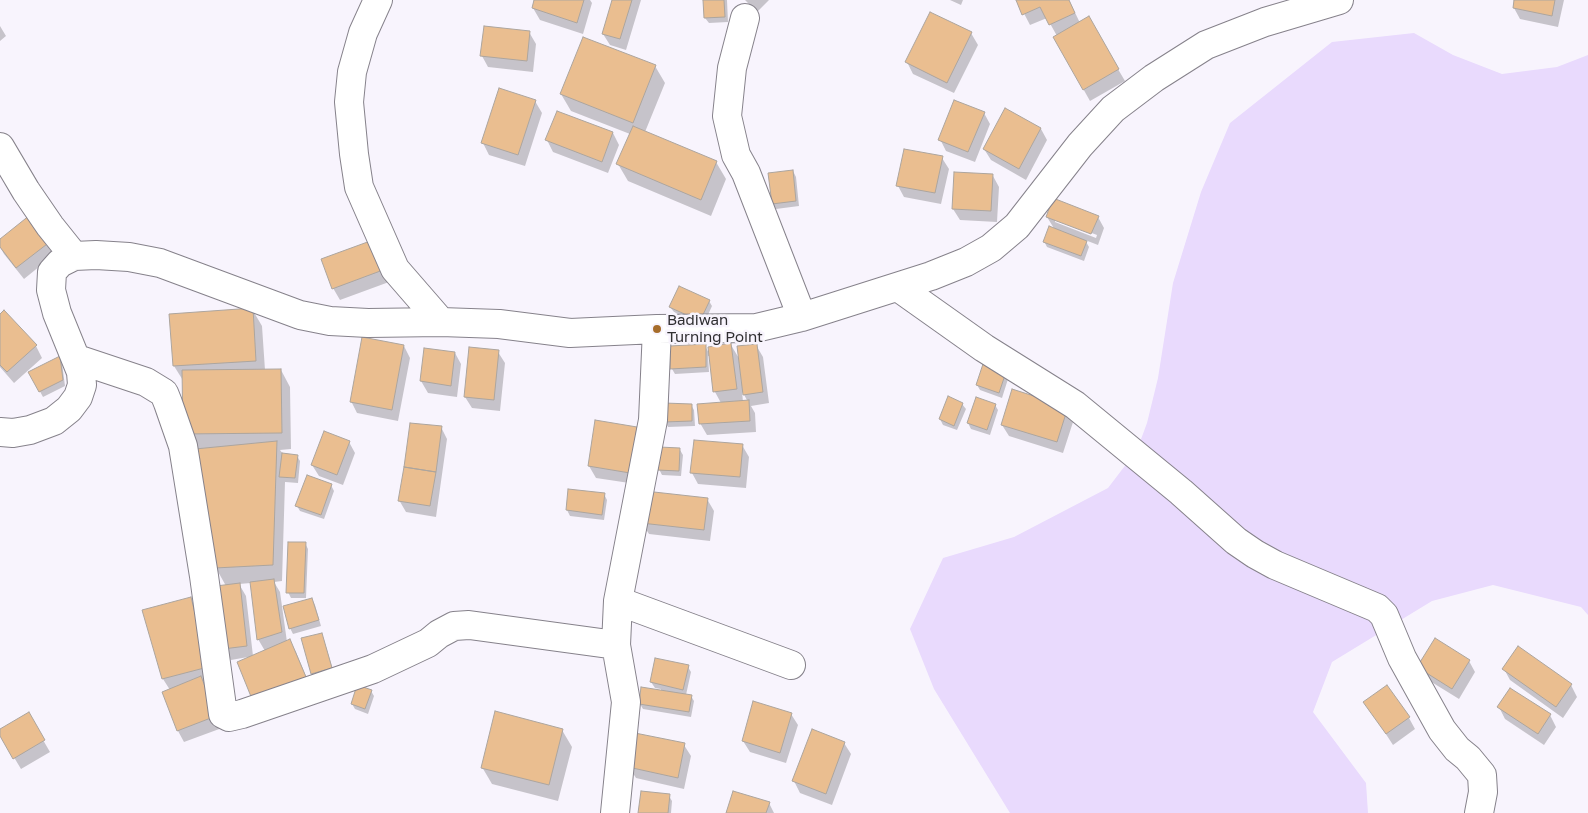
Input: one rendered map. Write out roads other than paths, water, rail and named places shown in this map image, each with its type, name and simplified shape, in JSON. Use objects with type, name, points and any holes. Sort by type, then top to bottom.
[{"type":"street","points":[[378,0],[363,33],[352,72],[349,102],[359,187],[395,269],[441,322]]},
{"type":"street","points":[[0,432],[13,433],[30,430],[54,421],[69,410],[78,397],[82,385],[81,372],[57,313],[51,290],[52,272],[60,263],[74,256],[129,257],[160,263],[300,315],[330,321],[499,324],[570,333],[657,329],[756,328],[802,317],[898,287],[966,262],[991,248],[1017,226],[1080,145],[1113,109],[1154,78],[1206,45],[1265,22],[1339,0]]},
{"type":"street","points":[[745,18],[732,68],[727,116],[736,154],[746,173],[802,317]]},
{"type":"street","points":[[0,146],[26,191],[74,256]]},
{"type":"street","points":[[898,287],[984,348],[1075,405],[1181,492],[1236,541],[1255,554],[1275,565],[1376,608],[1384,615],[1402,658],[1442,730],[1482,775],[1483,792],[1479,813]]},
{"type":"street","points":[[615,813],[626,702],[616,645],[618,601],[653,420],[657,329]]},
{"type":"street","points":[[77,360],[146,382],[164,393],[182,446],[204,576],[224,714],[230,717],[242,714],[373,669],[428,643],[454,626],[469,625],[616,645]]},
{"type":"street","points":[[618,601],[791,664]]},
{"type":"place","name":"Badiwan Turning Point","points":[[657,329]]}]
